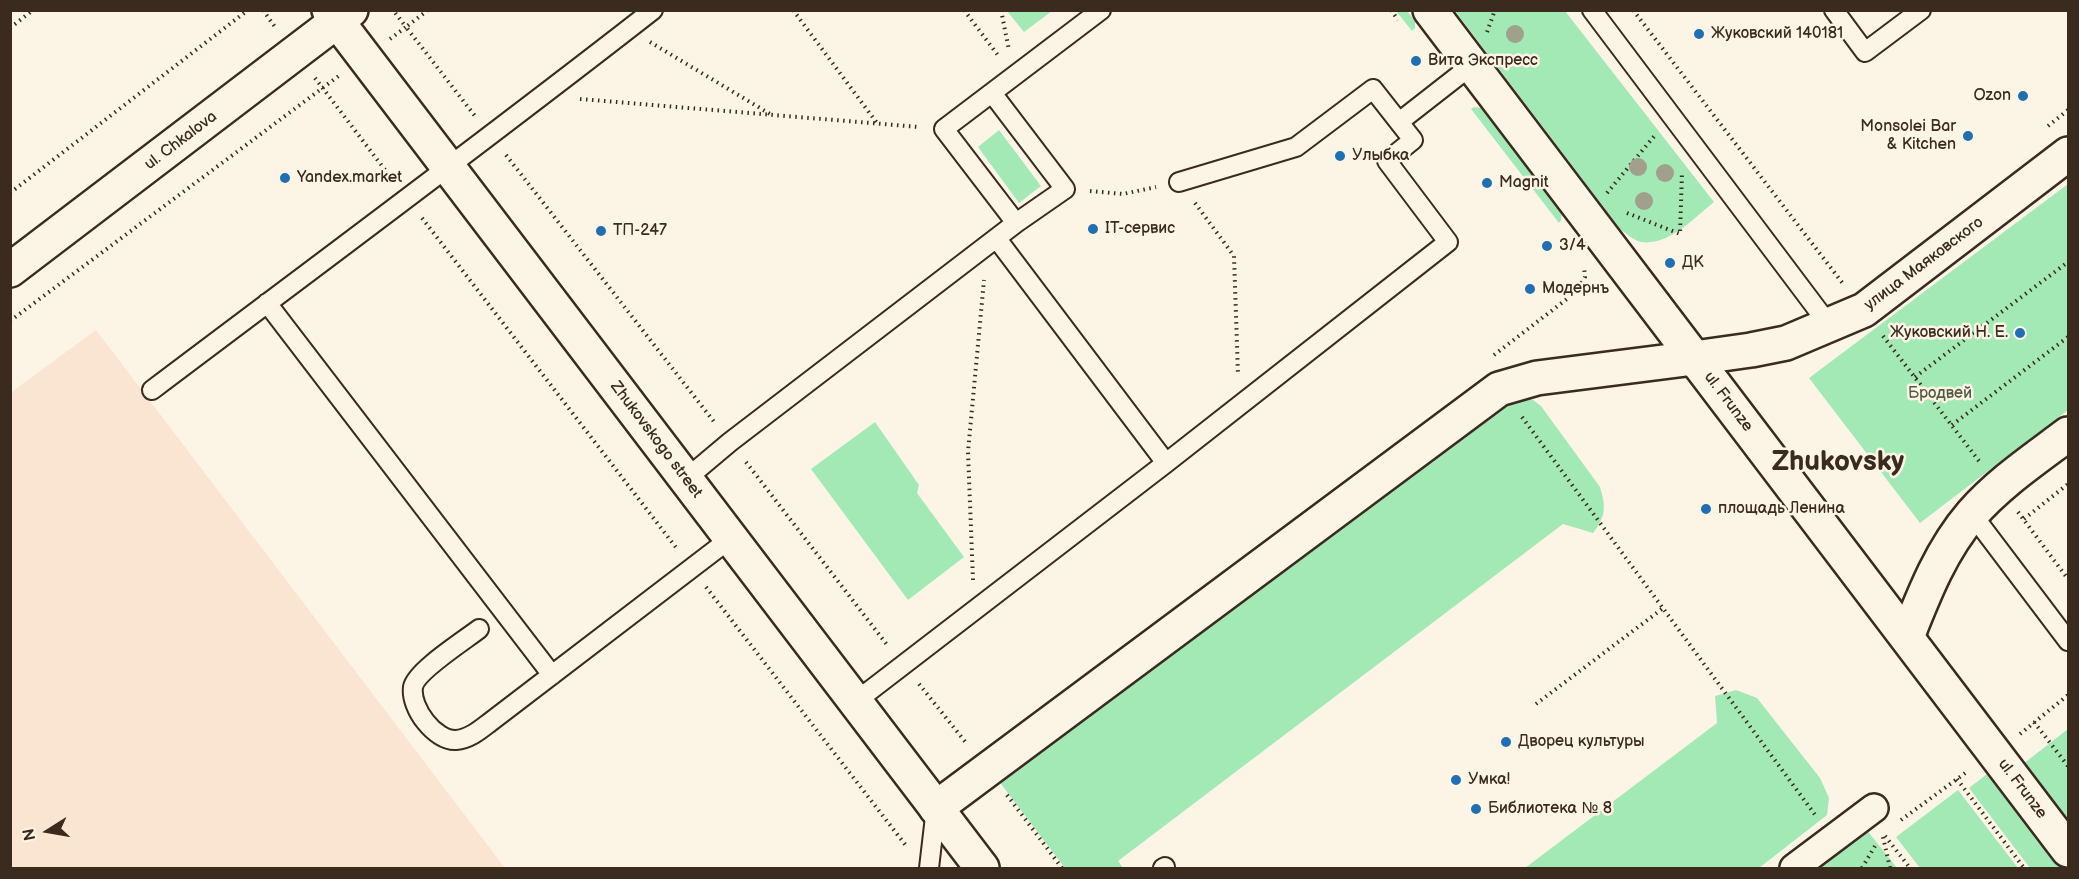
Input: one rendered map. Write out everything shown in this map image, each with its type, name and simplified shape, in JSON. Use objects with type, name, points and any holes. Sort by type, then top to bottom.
[{"type":"main road","name":"ul. Chkalova","points":[[13,262],[296,54],[339,14]]},
{"type":"main road","name":"Zhukovskogo street","points":[[339,14],[365,57],[982,868]]},
{"type":"main road","name":"ul. Frunze","points":[[1417,19],[1472,65],[1592,207],[1694,358],[2068,850]]},
{"type":"main road","name":"улица Маяковского","points":[[936,808],[1499,390],[1538,378],[1751,350],[1786,343],[1864,310],[2068,154]]},
{"type":"main road","points":[[1906,637],[1947,549],[1972,514],[1999,487],[2068,434]]},
{"type":"street","points":[[1794,868],[1834,839],[1878,820]]},
{"type":"lane","points":[[152,390],[543,96],[653,10]]},
{"type":"lane","points":[[1016,223],[944,129],[1101,10]]},
{"type":"lane","points":[[1592,10],[1829,325]]},
{"type":"lane","points":[[1834,10],[1865,52],[1921,10]]},
{"type":"lane","points":[[1399,122],[1472,65]]},
{"type":"lane","points":[[855,702],[1448,242],[1387,161],[1413,140],[1373,89],[1296,147],[1179,182]]},
{"type":"lane","points":[[686,479],[730,442],[1016,223],[1065,189],[992,93]]},
{"type":"lane","points":[[992,243],[1166,463]]},
{"type":"lane","points":[[267,303],[552,675]]},
{"type":"lane","points":[[1972,514],[2068,641]]},
{"type":"lane","points":[[479,629],[422,673],[413,687],[416,706],[425,723],[439,734],[455,740],[472,735],[731,538]]},
{"type":"lane","points":[[929,868],[936,808]]},
{"type":"path","points":[[10,28],[33,10]]},
{"type":"path","points":[[10,193],[248,10]]},
{"type":"path","points":[[263,10],[909,850]]},
{"type":"path","points":[[393,10],[1062,868]]},
{"type":"path","points":[[10,321],[428,10]]},
{"type":"path","points":[[793,10],[877,124]]},
{"type":"path","points":[[964,10],[1014,77]]},
{"type":"path","points":[[1001,10],[1014,77]]},
{"type":"path","points":[[1391,10],[1417,19]]},
{"type":"path","points":[[1633,10],[2068,579]]},
{"type":"path","points":[[629,30],[772,115]]},
{"type":"path","points":[[1684,133],[1680,234],[1592,207],[1671,115],[1697,93]]},
{"type":"path","points":[[543,96],[944,129]]},
{"type":"path","points":[[1065,189],[1124,194],[1179,182],[1234,256],[1239,405]]},
{"type":"path","points":[[964,619],[973,584],[968,452],[992,243]]},
{"type":"path","points":[[1915,377],[2068,262]]},
{"type":"path","points":[[1584,263],[1585,278],[1576,292],[1477,367],[1508,398],[1834,839]]},
{"type":"path","points":[[1952,426],[2068,336]]},
{"type":"path","points":[[2024,519],[2068,484]]},
{"type":"path","points":[[1536,704],[1662,609]]},
{"type":"path","points":[[2034,722],[2068,766]]},
{"type":"path","points":[[1957,779],[2024,868]]},
{"type":"path","points":[[1862,868],[1878,820]]},
{"type":"path","points":[[1878,820],[1890,868]]},
{"type":"path","points":[[1878,820],[1910,868]]},
{"type":"shaded area","points":[[96,330],[505,868],[11,868],[10,393]]},
{"type":"green space","points":[[1007,11],[1052,11],[1024,32]]},
{"type":"green space","points":[[1396,11],[1407,11],[1415,21],[1415,28],[1412,31]]},
{"type":"green space","points":[[1455,11],[1565,11],[1714,202],[1681,229],[1661,240],[1641,242],[1621,230]]},
{"type":"green space","points":[[1481,108],[1562,213],[1559,223],[1471,109]]},
{"type":"green space","points":[[999,130],[1041,186],[1019,203],[978,147]]},
{"type":"green space","name":"Бродвей","points":[[2068,184],[2068,410],[1920,523],[1809,378]]},
{"type":"green space","points":[[1522,397],[1533,400],[1541,406],[1600,487],[1604,511],[1593,533],[1563,524],[1118,861],[1123,868],[1065,868],[998,780],[1494,404]]},
{"type":"green space","points":[[875,422],[919,485],[917,493],[964,557],[908,600],[811,469]]},
{"type":"green space","points":[[1736,690],[1757,698],[1820,778],[1829,798],[1827,815],[1759,868],[1525,868],[1717,723],[1715,696]]},
{"type":"green space","points":[[2068,729],[2068,823],[2023,764]]},
{"type":"green space","points":[[1991,771],[2064,868],[2030,868],[1969,788]]},
{"type":"green space","points":[[1958,790],[2018,868],[1920,868],[1896,837]]},
{"type":"green space","points":[[1866,829],[1897,868],[1814,868]]},
{"type":"place","name":"Жуковский 140181","points":[[1699,34]]},
{"type":"place","name":"Вита Экспресс","points":[[1416,61]]},
{"type":"place","name":"Ozon","points":[[2023,96]]},
{"type":"place","name":"Monsolei Bar & Kitchen","points":[[1968,136]]},
{"type":"place","name":"Улыбка","points":[[1340,156]]},
{"type":"place","name":"Yandex.market","points":[[285,178]]},
{"type":"place","name":"Magnit","points":[[1487,183]]},
{"type":"place","name":"IT-сервис","points":[[1093,229]]},
{"type":"place","name":"ТП-247","points":[[601,231]]},
{"type":"place","name":"3/4","points":[[1547,246]]},
{"type":"place","name":"ДК","points":[[1670,263]]},
{"type":"place","name":"Модернъ","points":[[1530,289]]},
{"type":"place","name":"Жуковский Н. Е.","points":[[2020,333]]},
{"type":"place","name":"площадь Ленина","points":[[1706,509]]},
{"type":"place","name":"Дворец культуры","points":[[1506,742]]},
{"type":"place","name":"Умка!","points":[[1456,780]]},
{"type":"place","name":"Библиотека № 8","points":[[1476,809]]},
{"type":"district","name":"Zhukovsky","points":[[1838,463]]}]
